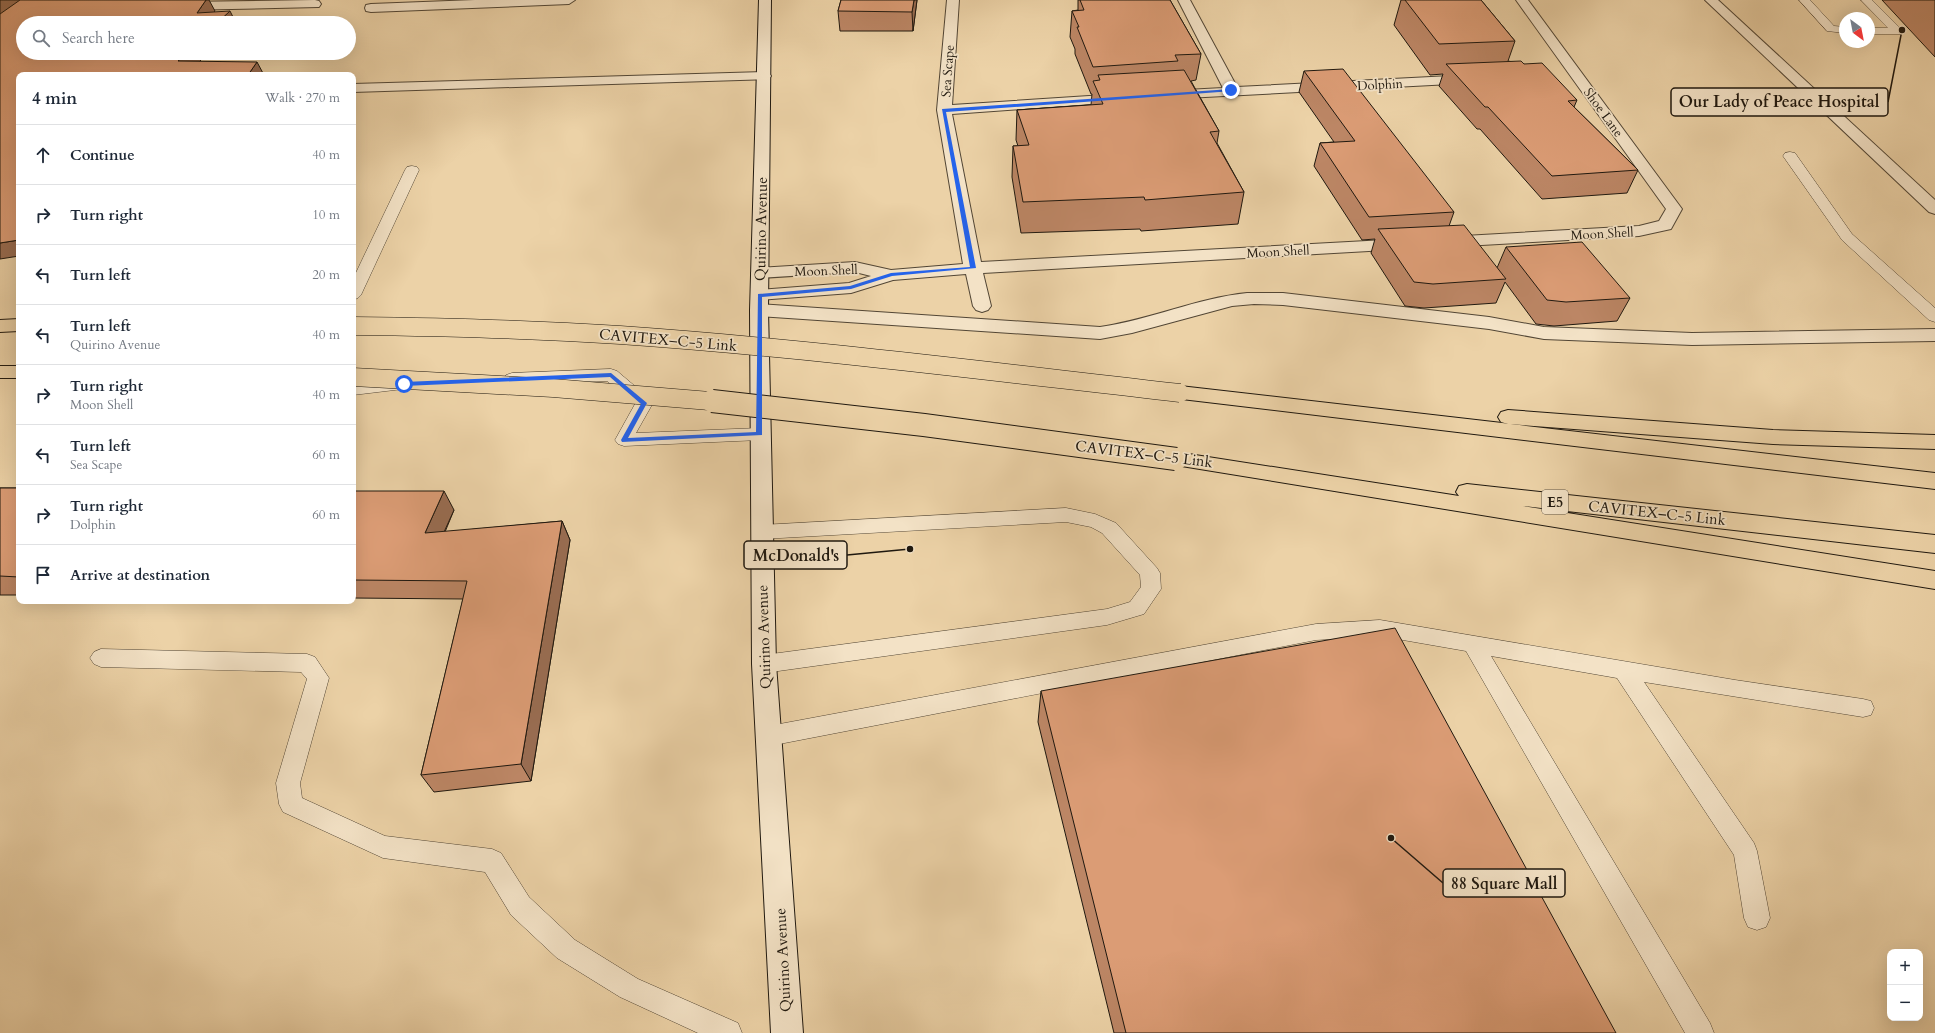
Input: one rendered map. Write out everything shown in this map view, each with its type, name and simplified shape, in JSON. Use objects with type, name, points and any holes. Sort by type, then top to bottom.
[{"type":"highway","points":[[0,326],[16,325]]},
{"type":"highway","name":"CAVITEX–C-5 Link","points":[[356,326],[505,330],[658,338],[834,355],[1180,393],[1935,481]]},
{"type":"highway","points":[[0,372],[16,372]]},
{"type":"highway","name":"CAVITEX–C-5 Link","points":[[356,377],[499,384],[672,397],[867,417],[1176,459],[1935,544]]},
{"type":"highway","points":[[1180,393],[1773,437],[1935,442]]},
{"type":"highway","points":[[1176,459],[1935,580]]},
{"type":"street","points":[[371,8],[569,0]]},
{"type":"street","name":"Quirino Avenue","points":[[765,0],[759,303],[764,664],[787,1033]]},
{"type":"street","name":"Sea Scape","points":[[953,0],[944,110],[973,268],[982,306]]},
{"type":"street","points":[[1184,0],[1231,90]]},
{"type":"street","name":"Shoe Lane","points":[[1522,0],[1674,209],[1665,225]]},
{"type":"street","points":[[1711,0],[1935,209]]},
{"type":"street","points":[[174,4],[315,4]]},
{"type":"street","points":[[1561,75],[1576,74]]},
{"type":"street","points":[[356,88],[764,76]]},
{"type":"street","name":"Dolphin","points":[[1152,96],[1231,90],[1482,79]]},
{"type":"street","points":[[944,110],[1136,97]]},
{"type":"street","name":"Moon Shell","points":[[759,303],[851,288],[891,275],[973,268],[1639,231],[1665,225]]},
{"type":"street","name":"Moon Shell","points":[[760,273],[855,266],[891,275]]},
{"type":"street","points":[[759,303],[1100,333],[1124,330],[1226,301],[1254,298],[1283,298],[1489,323],[1544,333],[1692,338],[1935,335]]},
{"type":"lane","points":[[1804,0],[1831,29],[1839,30]]},
{"type":"lane","points":[[1866,0],[1898,32],[1875,31]]},
{"type":"lane","points":[[1790,156],[1847,237],[1935,317]]},
{"type":"lane","points":[[356,289],[412,170]]},
{"type":"lane","points":[[356,389],[404,384],[611,375],[644,403],[624,440],[760,434]]},
{"type":"lane","points":[[762,532],[1066,515],[1095,521],[1109,528],[1150,573],[1151,589],[1137,608],[1107,617],[764,664]]},
{"type":"lane","points":[[769,736],[1316,632],[1380,628],[1735,689],[1863,708]]},
{"type":"lane","points":[[1473,644],[1700,1033]]},
{"type":"lane","points":[[101,658],[307,663],[318,678],[288,782],[291,804],[383,848],[492,861],[520,906],[566,948],[629,988],[728,1033]]},
{"type":"lane","points":[[1623,669],[1745,851],[1757,918]]},
{"type":"building","points":[[20,0],[206,0],[197,13],[230,11],[225,16],[16,16],[16,60],[179,60],[178,61],[257,62],[250,72],[16,72],[16,240],[0,243],[0,14]]},
{"type":"building","points":[[841,0],[914,0],[912,12],[838,11]]},
{"type":"building","points":[[1080,0],[1170,0],[1201,54],[1175,55],[1178,61],[1093,67],[1072,11],[1084,10]]},
{"type":"building","points":[[1405,0],[1481,0],[1515,41],[1439,44]]},
{"type":"building","points":[[1521,61],[1524,64],[1542,63],[1577,100],[1568,101],[1638,170],[1552,176],[1488,107],[1485,107],[1446,64]]},
{"type":"building","points":[[1343,69],[1454,212],[1369,217],[1320,143],[1355,141],[1304,71]]},
{"type":"building","points":[[1184,70],[1219,131],[1210,132],[1244,192],[1145,200],[1144,197],[1023,202],[1013,146],[1029,145],[1017,110],[1103,104],[1093,81],[1100,80],[1098,75]]},
{"type":"building","points":[[1464,225],[1506,279],[1433,284],[1414,282],[1378,229]]},
{"type":"building","points":[[1582,242],[1630,298],[1566,302],[1547,300],[1506,247]]},
{"type":"building","points":[[0,488],[16,488],[16,577],[0,576]]},
{"type":"building","points":[[356,491],[444,491],[425,533],[562,521],[521,764],[421,775],[467,581],[356,580]]},
{"type":"building","points":[[1395,628],[1616,1033],[1126,1033],[1041,691]]},
{"type":"place","name":"Our Lady of Peace Hospital","points":[[1902,30]]},
{"type":"place","name":"McDonald's","points":[[910,549]]},
{"type":"place","name":"88 Square Mall","points":[[1391,838]]},
{"type":"route","points":[[404,384],[611,375],[644,403],[624,440],[760,434],[760,296],[851,288],[891,275],[973,268],[944,110],[1231,90]]}]
